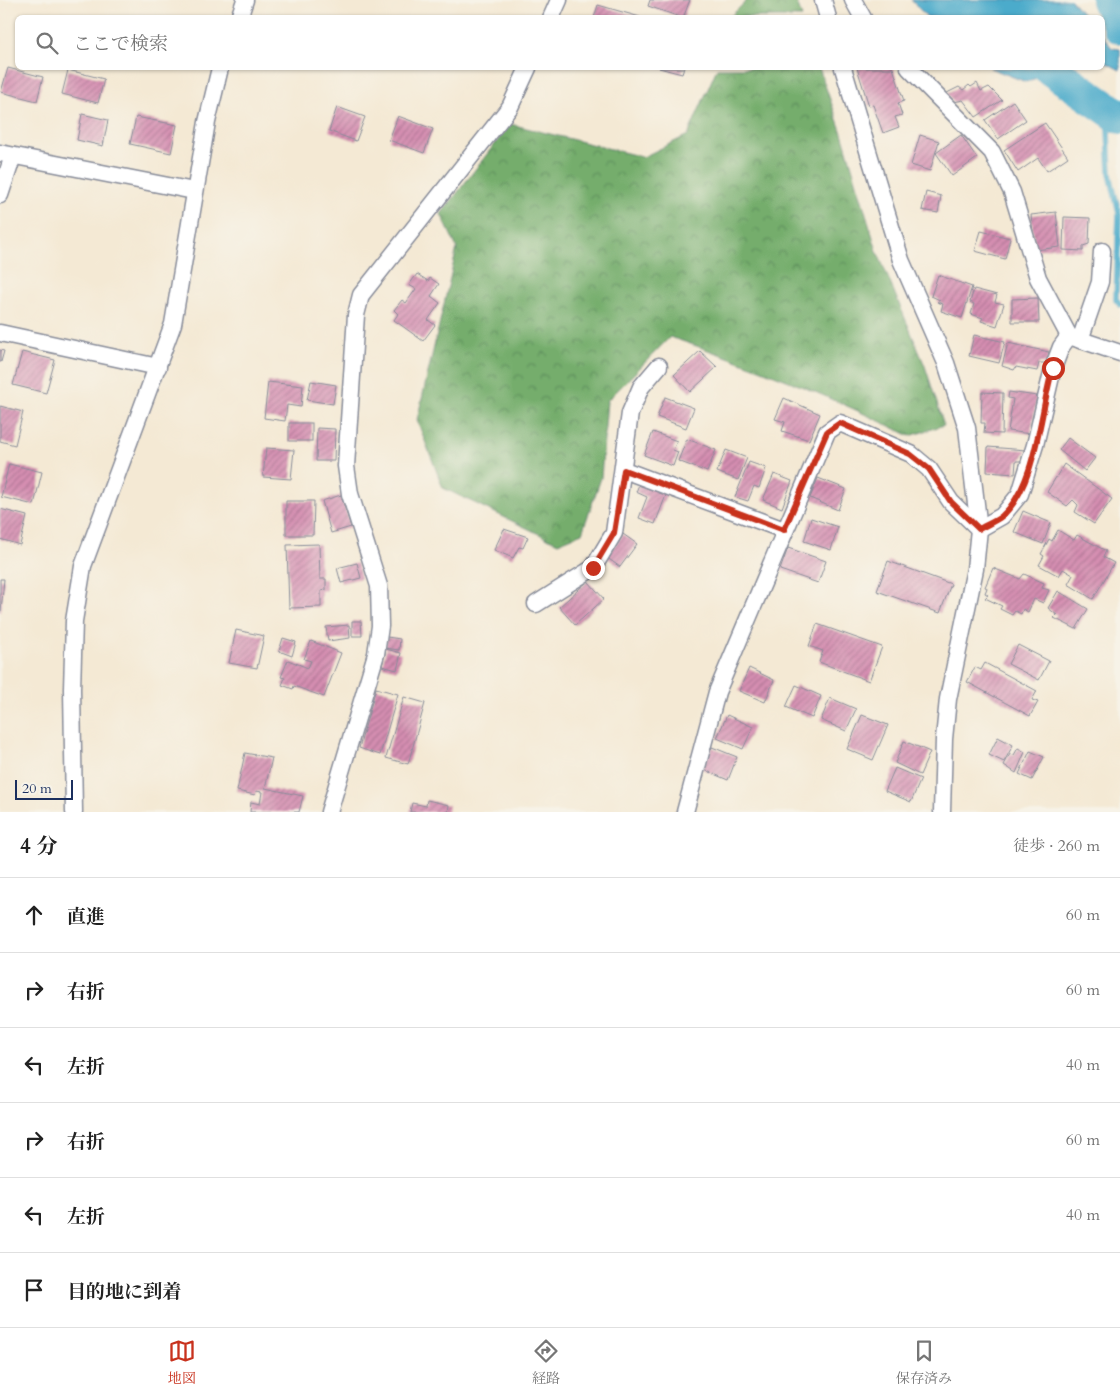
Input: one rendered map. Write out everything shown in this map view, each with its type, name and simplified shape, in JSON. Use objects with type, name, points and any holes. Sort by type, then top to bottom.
[{"type":"street","points":[[240,15],[245,0]]},
{"type":"street","points":[[552,15],[559,0]]},
{"type":"street","points":[[823,0],[827,15]]},
{"type":"street","points":[[853,0],[861,15]]},
{"type":"street","points":[[74,812],[72,689],[74,621],[83,566],[173,324],[194,191],[220,70]]},
{"type":"street","points":[[329,812],[376,654],[380,626],[379,586],[350,494],[346,466],[356,315],[361,295],[510,106],[527,70]]},
{"type":"street","points":[[844,70],[901,260],[946,363],[966,428],[979,529],[975,569],[948,699],[944,739],[942,812]]},
{"type":"street","points":[[911,70],[992,152],[1012,192],[1038,278],[1075,338],[1120,353]]},
{"type":"street","points":[[0,195],[6,155],[194,191]]},
{"type":"street","points":[[979,529],[1002,516],[1020,494],[1035,445],[1053,368],[1061,346],[1075,338],[1100,282],[1102,251]]},
{"type":"street","points":[[0,333],[158,367]]},
{"type":"street","points":[[536,604],[593,568],[614,533],[624,470],[630,413],[641,388],[659,366]]},
{"type":"street","points":[[685,812],[717,692],[827,432],[840,423],[910,454],[929,469],[951,502],[979,529]]},
{"type":"street","points":[[624,470],[784,530]]},
{"type":"green space","points":[[747,0],[796,0],[801,15],[732,15]]},
{"type":"green space","points":[[716,70],[820,70],[843,136],[877,251],[925,366],[944,425],[910,436],[792,382],[670,337],[607,401],[601,478],[582,533],[558,543],[443,488],[417,420],[457,248],[441,214],[510,124],[643,157],[688,135]]},
{"type":"water","points":[[911,0],[1071,0],[1084,15],[925,15]]},
{"type":"water","points":[[1105,39],[1112,48],[1120,49],[1120,70],[1105,62]]},
{"type":"water","points":[[995,70],[1058,70],[1026,82]]},
{"type":"building","points":[[650,0],[690,0],[684,15],[674,15],[648,6]]},
{"type":"building","points":[[598,5],[633,15],[595,15]]},
{"type":"building","points":[[8,68],[43,77],[37,101],[1,92]]},
{"type":"building","points":[[68,70],[104,79],[98,103],[62,94]]},
{"type":"building","points":[[667,70],[683,70],[682,74]]},
{"type":"building","points":[[858,70],[894,70],[904,101],[898,103],[902,115],[895,117],[899,127],[883,133],[873,105],[869,106]]},
{"type":"building","points":[[977,83],[981,91],[989,87],[1002,100],[976,117],[963,100],[954,102],[947,93],[959,87],[963,90],[969,85],[971,87]]},
{"type":"building","points":[[1013,101],[1026,120],[998,139],[985,120]]},
{"type":"building","points":[[337,107],[365,117],[356,141],[329,131]]},
{"type":"building","points":[[82,114],[108,120],[103,146],[77,140]]},
{"type":"building","points":[[398,116],[433,129],[424,153],[389,140]]},
{"type":"building","points":[[136,117],[177,125],[171,153],[130,144]]},
{"type":"building","points":[[1045,123],[1068,157],[1047,171],[1038,158],[1018,172],[1004,150]]},
{"type":"building","points":[[920,135],[939,141],[930,171],[911,165]]},
{"type":"building","points":[[961,135],[977,158],[952,176],[936,153]]},
{"type":"building","points":[[926,192],[941,196],[938,213],[922,210]]},
{"type":"building","points":[[1056,212],[1060,247],[1035,250],[1031,215]]},
{"type":"building","points":[[1064,217],[1090,218],[1089,244],[1083,246],[1083,251],[1063,250]]},
{"type":"building","points":[[981,231],[1010,238],[1005,259],[975,251]]},
{"type":"building","points":[[417,274],[428,281],[430,278],[439,284],[431,296],[440,303],[428,320],[435,325],[423,341],[394,320],[398,314],[394,310],[402,300],[406,303],[416,289],[409,285]]},
{"type":"building","points":[[938,275],[972,287],[962,318],[941,311],[943,304],[937,302],[940,300],[931,296]]},
{"type":"building","points":[[974,289],[997,295],[995,302],[1004,304],[997,326],[981,321],[983,318],[971,314],[974,304],[970,302]]},
{"type":"building","points":[[1038,298],[1039,322],[1012,322],[1012,299]]},
{"type":"building","points":[[974,335],[1005,342],[999,363],[969,356]]},
{"type":"building","points":[[1008,343],[1049,352],[1047,363],[1039,363],[1037,371],[1016,367],[1014,370],[1002,366]]},
{"type":"building","points":[[0,350],[4,351],[1,362],[0,362]]},
{"type":"building","points":[[700,351],[717,367],[690,392],[674,375]]},
{"type":"building","points":[[22,352],[55,360],[46,393],[13,385]]},
{"type":"building","points":[[311,381],[336,385],[333,404],[307,400]]},
{"type":"building","points":[[268,382],[303,386],[301,407],[287,405],[285,421],[264,418]]},
{"type":"building","points":[[982,392],[1003,393],[1002,434],[984,433],[985,423],[981,423]]},
{"type":"building","points":[[1009,392],[1037,396],[1031,434],[1008,431],[1013,399],[1008,398]]},
{"type":"building","points":[[665,397],[694,408],[686,428],[657,417]]},
{"type":"building","points":[[784,398],[820,414],[809,440],[782,431],[785,422],[775,419]]},
{"type":"building","points":[[0,406],[23,412],[15,445],[0,441]]},
{"type":"building","points":[[289,423],[312,423],[312,441],[289,441]]},
{"type":"building","points":[[317,428],[335,429],[334,461],[316,461]]},
{"type":"building","points":[[653,432],[677,441],[673,450],[678,452],[673,466],[644,455]]},
{"type":"building","points":[[1068,438],[1095,458],[1085,471],[1059,450]]},
{"type":"building","points":[[687,439],[716,450],[707,472],[678,461]]},
{"type":"building","points":[[988,447],[1026,450],[1021,461],[1016,461],[1015,474],[987,472]]},
{"type":"building","points":[[266,448],[294,450],[291,479],[263,477]]},
{"type":"building","points":[[726,450],[747,458],[738,480],[717,472]]},
{"type":"building","points":[[749,462],[766,468],[759,488],[754,486],[748,501],[735,497]]},
{"type":"building","points":[[9,464],[42,472],[34,505],[1,497]]},
{"type":"building","points":[[1064,464],[1112,499],[1094,524],[1075,512],[1078,505],[1073,500],[1067,506],[1047,492]]},
{"type":"building","points":[[774,474],[792,481],[782,508],[763,500]]},
{"type":"building","points":[[818,478],[846,489],[838,510],[810,498]]},
{"type":"building","points":[[640,482],[668,490],[655,524],[639,518],[647,497],[636,492]]},
{"type":"building","points":[[341,495],[351,527],[331,533],[322,501]]},
{"type":"building","points":[[286,501],[314,501],[313,535],[286,535]]},
{"type":"building","points":[[0,509],[27,516],[20,545],[0,539]]},
{"type":"building","points":[[1023,511],[1051,523],[1043,544],[1014,532]]},
{"type":"building","points":[[811,518],[838,527],[831,550],[804,541]]},
{"type":"building","points":[[504,529],[528,537],[523,548],[519,547],[513,558],[494,550]]},
{"type":"building","points":[[1058,530],[1074,540],[1077,535],[1106,551],[1103,557],[1114,563],[1093,599],[1068,584],[1073,575],[1063,569],[1059,576],[1039,565],[1044,556],[1041,554],[1049,539],[1052,541]]},
{"type":"building","points":[[623,534],[637,544],[620,567],[606,557]]},
{"type":"building","points":[[319,544],[320,579],[326,579],[326,590],[321,591],[321,607],[289,608],[287,545]]},
{"type":"building","points":[[788,548],[826,561],[818,583],[780,570]]},
{"type":"building","points":[[888,561],[951,584],[940,613],[877,591]]},
{"type":"building","points":[[357,563],[361,578],[341,583],[337,568]]},
{"type":"building","points":[[993,568],[1020,579],[1024,574],[1044,583],[1042,588],[1049,590],[1043,603],[1034,599],[1028,612],[1023,609],[1021,614],[1015,611],[1012,615],[1000,609],[1002,606],[985,598],[988,595],[985,593],[987,588],[985,587]]},
{"type":"building","points":[[0,579],[4,579],[1,612],[0,612]]},
{"type":"building","points":[[588,581],[604,599],[575,625],[559,607]]},
{"type":"building","points":[[1058,591],[1088,609],[1076,629],[1054,618],[1057,615],[1048,608]]},
{"type":"building","points":[[352,621],[361,621],[362,636],[352,636]]},
{"type":"building","points":[[817,624],[882,647],[869,681],[819,662],[823,651],[809,646]]},
{"type":"building","points":[[349,625],[350,638],[328,641],[326,627]]},
{"type":"building","points":[[236,630],[264,636],[257,668],[229,663]]},
{"type":"building","points":[[387,637],[400,639],[399,650],[385,648]]},
{"type":"building","points":[[283,638],[296,642],[292,656],[279,651]]},
{"type":"building","points":[[311,641],[341,653],[324,697],[294,686],[293,689],[282,685],[285,678],[281,677],[288,660],[308,668],[311,661],[304,659]]},
{"type":"building","points":[[1018,645],[1049,661],[1039,680],[1008,664]]},
{"type":"building","points":[[386,649],[401,653],[397,670],[382,666]]},
{"type":"building","points":[[985,663],[1037,691],[1032,700],[1038,702],[1030,716],[967,682],[975,667],[981,670]]},
{"type":"building","points":[[749,668],[774,680],[765,702],[739,691]]},
{"type":"building","points":[[796,685],[821,696],[812,718],[786,707]]},
{"type":"building","points":[[376,688],[398,694],[380,755],[359,748]]},
{"type":"building","points":[[404,697],[425,703],[408,764],[386,758]]},
{"type":"building","points":[[830,698],[856,709],[846,731],[821,720]]},
{"type":"building","points":[[727,715],[753,727],[743,749],[717,738]]},
{"type":"building","points":[[862,715],[888,725],[873,760],[847,749]]},
{"type":"building","points":[[998,737],[1013,745],[1004,762],[989,755]]},
{"type":"building","points":[[904,741],[930,752],[920,775],[895,763]]},
{"type":"building","points":[[712,747],[737,757],[728,780],[702,769]]},
{"type":"building","points":[[1018,748],[1025,752],[1016,773],[1004,765],[1010,754],[1014,755]]},
{"type":"building","points":[[1030,751],[1044,757],[1032,780],[1019,774]]},
{"type":"building","points":[[245,753],[272,758],[265,788],[303,796],[299,812],[250,812],[251,802],[260,804],[262,792],[256,791],[255,795],[237,791]]},
{"type":"building","points":[[895,768],[921,779],[911,802],[885,791]]},
{"type":"building","points":[[427,800],[449,805],[448,812],[410,812],[412,803],[426,806]]},
{"type":"waterway","points":[[1108,0],[1120,27]]},
{"type":"waterway","points":[[1052,70],[1120,117]]},
{"type":"waterway","points":[[1107,108],[1110,174],[1119,214],[1116,300],[1120,305]]},
{"type":"route","points":[[593,568],[614,533],[624,470],[784,530],[827,432],[840,423],[910,454],[929,469],[951,502],[979,529],[1002,516],[1020,494],[1042,420],[1046,388],[1053,368]]}]
